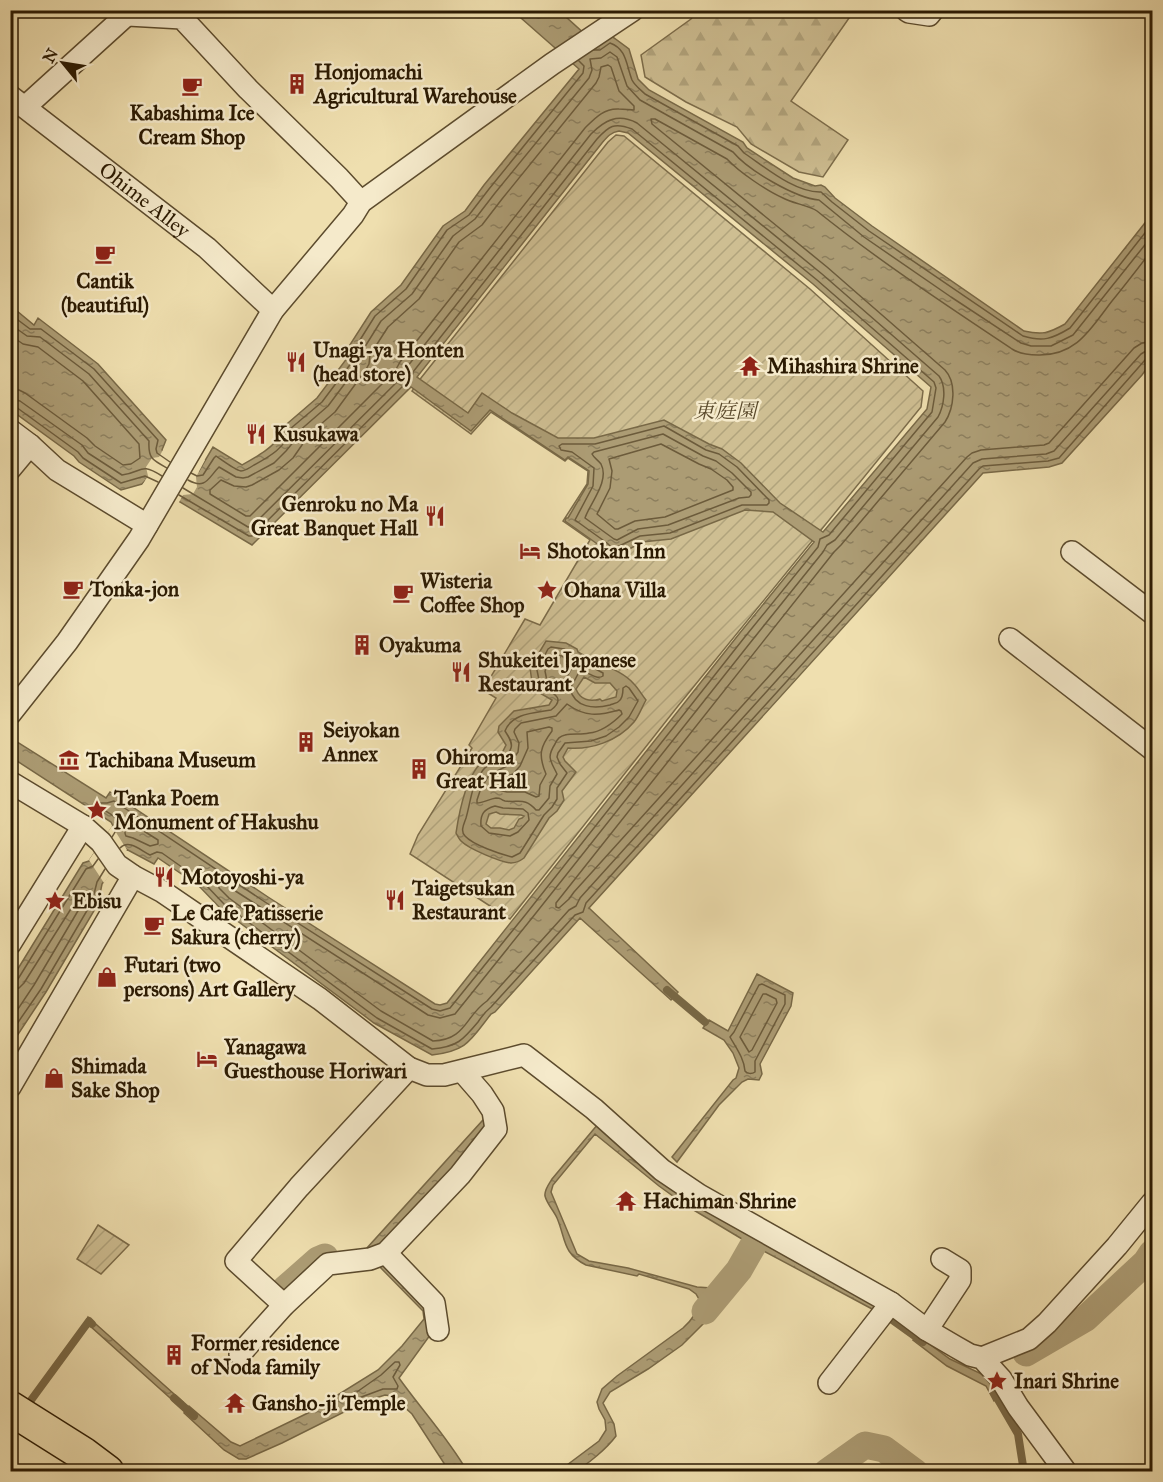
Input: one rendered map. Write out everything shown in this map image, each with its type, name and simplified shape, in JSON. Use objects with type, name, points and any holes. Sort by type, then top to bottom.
[{"type":"main road","points":[[16,1412],[88,1466]]},
{"type":"street","points":[[10,714],[67,642],[139,539],[273,310],[353,215],[361,202],[552,64],[633,10]]},
{"type":"street","points":[[906,10],[929,15],[933,10]]},
{"type":"street","points":[[18,101],[130,13],[182,18],[248,89],[361,202]]},
{"type":"street","name":"Ohime Alley","points":[[18,101],[207,248],[273,310]]},
{"type":"street","points":[[10,430],[57,470],[147,525]]},
{"type":"street","points":[[10,469],[30,445]]},
{"type":"street","points":[[1072,552],[1152,614]]},
{"type":"street","points":[[1010,639],[1152,749]]},
{"type":"street","points":[[10,782],[83,826],[101,842],[125,870],[163,892],[320,999],[409,1068],[427,1076],[444,1075],[524,1055],[594,1108],[665,1172],[880,1318],[927,1330],[969,1355],[982,1359],[1001,1379],[1018,1407],[1066,1472]]},
{"type":"street","points":[[10,944],[83,826]]},
{"type":"street","points":[[10,1087],[125,870]]},
{"type":"street","points":[[284,1305],[236,1261],[409,1068]]},
{"type":"street","points":[[240,1354],[284,1305],[328,1264],[380,1255],[460,1175],[495,1120],[482,1094],[462,1071]]},
{"type":"street","points":[[982,1359],[1029,1339],[1047,1323],[1117,1246],[1152,1203]]},
{"type":"street","points":[[380,1255],[435,1303],[438,1330]]},
{"type":"street","points":[[927,1330],[960,1280],[960,1270],[942,1259]]},
{"type":"street","points":[[829,1383],[880,1318]]},
{"type":"green space","points":[[697,11],[854,11],[791,101],[848,140],[823,177],[799,172],[751,144],[737,127],[686,102],[645,77],[641,55],[691,19]]},
{"type":"green space","name":"東庭園","points":[[616,135],[624,136],[810,289],[923,391],[921,407],[678,706],[510,919],[410,854],[418,835],[472,748],[469,745],[496,698],[483,690],[525,619],[540,625],[590,540],[563,521],[587,484],[588,471],[568,458],[565,461],[491,412],[471,434],[412,391],[608,142]]},
{"type":"green space","points":[[98,1225],[129,1245],[101,1274],[77,1259]]},
{"type":"water","points":[[513,11],[564,11],[565,16],[597,45],[610,35],[629,49],[638,79],[649,90],[743,142],[747,148],[793,178],[825,187],[835,198],[872,226],[1024,331],[1046,332],[1065,324],[1152,214],[1152,361],[1062,463],[1049,467],[983,473],[589,908],[678,992],[671,1000],[580,918],[467,1043],[453,1051],[432,1055],[374,1023],[220,908],[199,886],[158,858],[154,864],[126,849],[102,884],[98,904],[46,992],[11,1045],[11,980],[83,863],[89,861],[113,826],[111,822],[11,758],[11,738],[106,798],[110,792],[268,897],[435,1004],[440,1005],[447,1003],[814,542],[773,512],[745,510],[671,539],[642,542],[613,558],[603,548],[565,521],[588,484],[589,471],[568,457],[565,460],[490,410],[471,431],[411,387],[252,545],[145,481],[121,490],[79,462],[11,410],[11,306],[34,325],[38,318],[98,364],[166,440],[162,450],[199,471],[213,447],[242,465],[254,458],[274,443],[284,432],[281,429],[317,398],[348,357],[344,354],[371,312],[401,285],[443,226],[465,211],[579,69]],"holes":[[[619,131],[628,133],[813,284],[931,387],[927,409],[823,532],[780,503],[741,463],[722,449],[664,420],[594,438],[558,438],[512,413],[482,393],[468,413],[417,377],[609,135]]]},
{"type":"water","points":[[546,641],[566,643],[585,656],[629,679],[646,700],[628,729],[612,739],[595,746],[568,748],[563,757],[576,772],[562,791],[564,800],[549,818],[524,858],[511,863],[492,858],[471,848],[461,841],[456,833],[463,798],[474,772],[484,761],[501,755],[506,745],[498,732],[499,726],[514,711],[549,705],[552,700],[533,689],[530,668]],"holes":[[[584,677],[595,683],[610,683],[617,691],[616,697],[602,701],[583,698],[576,689]],[[496,812],[500,814],[524,816],[519,819],[514,828],[509,830],[491,828],[486,824],[489,814]]]},
{"type":"water","points":[[757,974],[793,993],[791,1006],[760,1064],[762,1074],[759,1080],[748,1079],[742,1082],[719,1105],[677,1162],[672,1157],[736,1078],[739,1068],[724,1040],[703,1028],[709,1020],[728,1031]]},
{"type":"water","points":[[488,1118],[491,1127],[386,1244],[432,1308],[433,1331],[399,1378],[443,1435],[467,1471],[449,1471],[412,1414],[392,1396],[385,1395],[366,1401],[246,1459],[239,1459],[224,1450],[184,1413],[189,1406],[231,1442],[240,1446],[312,1411],[378,1370],[424,1319],[423,1311],[366,1251],[483,1120]]},
{"type":"water","points":[[598,1124],[878,1307],[874,1310],[760,1249],[755,1242],[747,1245],[747,1242],[687,1206],[659,1186],[595,1134],[553,1185],[551,1192],[577,1254],[589,1261],[628,1268],[697,1287],[721,1288],[726,1283],[731,1286],[721,1295],[704,1323],[682,1345],[610,1392],[603,1403],[614,1424],[616,1436],[608,1445],[579,1469],[559,1471],[599,1441],[606,1430],[605,1420],[597,1402],[602,1389],[683,1328],[694,1316],[700,1301],[689,1289],[639,1274],[637,1276],[586,1265],[573,1256],[566,1245],[545,1192],[552,1179]]},
{"type":"water","points":[[1152,1246],[1152,1282],[1143,1272],[1089,1320],[1086,1318],[1142,1259]]},
{"type":"water","points":[[88,1317],[183,1402],[179,1406],[90,1326],[87,1328],[84,1326]]},
{"type":"water","points":[[917,1335],[950,1359],[988,1377],[1001,1396],[994,1401],[986,1386],[947,1366],[913,1340]]},
{"type":"pier","points":[[168,441],[165,448],[198,467],[203,459],[205,460],[196,477],[197,487],[193,494],[183,495],[178,504],[145,485],[141,487],[148,476],[146,467],[152,458],[159,457]]},
{"type":"pier","points":[[112,826],[127,850],[104,883],[89,860]]},
{"type":"waterway","points":[[667,990],[705,1022]]},
{"type":"waterway","points":[[705,1311],[739,1270],[755,1242]]},
{"type":"waterway","points":[[1026,1353],[1086,1318],[1146,1262],[1152,1253]]},
{"type":"waterway","points":[[285,1289],[318,1260],[325,1257]]},
{"type":"waterway","points":[[884,1314],[923,1342]]},
{"type":"waterway","points":[[26,1407],[89,1321],[92,1324]]},
{"type":"waterway","points":[[993,1391],[1018,1434],[1024,1472]]},
{"type":"waterway","points":[[174,1398],[194,1416]]},
{"type":"waterway","points":[[827,1472],[865,1445],[884,1449],[915,1472]]},
{"type":"place","name":"Honjomachi Agricultural Warehouse","points":[[297,84]]},
{"type":"place","name":"Kabashima Ice Cream Shop","points":[[192,86]]},
{"type":"place","name":"Cantik (beautiful)","points":[[105,254]]},
{"type":"place","name":"Unagi-ya Honten (head store)","points":[[296,362]]},
{"type":"place","name":"Mihashira Shrine","points":[[750,366]]},
{"type":"place","name":"Kusukawa","points":[[256,434]]},
{"type":"place","name":"Genroku no Ma Great Banquet Hall","points":[[435,516]]},
{"type":"place","name":"Shotokan Inn","points":[[530,551]]},
{"type":"place","name":"Tonka-jon","points":[[73,589]]},
{"type":"place","name":"Ohana Villa","points":[[547,590]]},
{"type":"place","name":"Wisteria Coffee Shop","points":[[403,593]]},
{"type":"place","name":"Oyakuma","points":[[362,645]]},
{"type":"place","name":"Shukeitei Japanese Restaurant","points":[[461,672]]},
{"type":"place","name":"Seiyokan Annex","points":[[306,742]]},
{"type":"place","name":"Tachibana Museum","points":[[69,760]]},
{"type":"place","name":"Ohiroma Great Hall","points":[[419,769]]},
{"type":"place","name":"Tanka Poem Monument of Hakushu","points":[[97,810]]},
{"type":"place","name":"Motoyoshi-ya","points":[[164,877]]},
{"type":"place","name":"Taigetsukan Restaurant","points":[[395,900]]},
{"type":"place","name":"Ebisu","points":[[55,901]]},
{"type":"place","name":"Le Cafe Patisserie Sakura (cherry)","points":[[154,925]]},
{"type":"place","name":"Futari (two persons) Art Gallery","points":[[107,977]]},
{"type":"place","name":"Yanagawa Guesthouse Horiwari","points":[[207,1059]]},
{"type":"place","name":"Shimada Sake Shop","points":[[54,1078]]},
{"type":"place","name":"Hachiman Shrine","points":[[626,1201]]},
{"type":"place","name":"Former residence of Noda family","points":[[174,1355]]},
{"type":"place","name":"Inari Shrine","points":[[997,1381]]},
{"type":"place","name":"Gansho-ji Temple","points":[[235,1403]]}]
